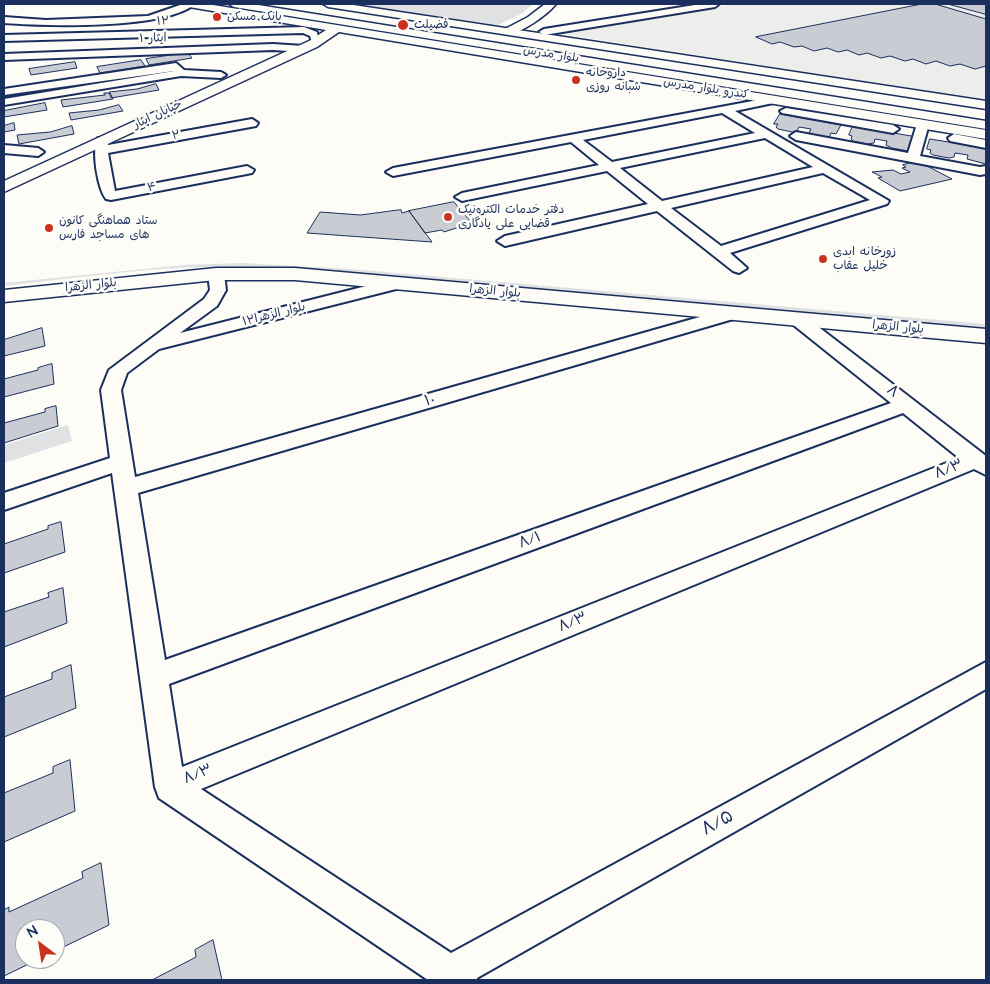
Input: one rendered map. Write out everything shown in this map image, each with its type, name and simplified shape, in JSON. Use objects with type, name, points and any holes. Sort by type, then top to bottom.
[{"type":"main road","name":"کندرو بلوار مدرس","points":[[190,4],[306,27],[337,28],[774,100],[928,115],[986,135]]},
{"type":"main road","name":"بلوار مدرس","points":[[234,4],[986,125]]},
{"type":"main road","name":"بلوار مدرس","points":[[284,4],[728,73],[928,115],[986,114]]},
{"type":"main road","name":"کندرو بلوار مدرس","points":[[328,4],[492,29],[543,34],[692,60],[986,105]]},
{"type":"main road","points":[[509,31],[532,20],[551,4]]},
{"type":"main road","points":[[532,20],[538,24],[554,19]]},
{"type":"main road","points":[[543,34],[554,19]]},
{"type":"main road","points":[[398,22],[492,29]]},
{"type":"main road","points":[[311,45],[337,28]]},
{"type":"main road","points":[[311,45],[386,36]]},
{"type":"main road","name":"خیابان ایثار","points":[[4,187],[101,146],[311,45]]},
{"type":"main road","points":[[527,59],[590,61]]},
{"type":"main road","points":[[692,60],[728,73]]},
{"type":"main road","name":"بلوار الزهرا","points":[[4,278],[174,263],[281,262],[986,322]]},
{"type":"main road","name":"بلوار الزهرا","points":[[4,296],[216,274],[295,274],[986,336]]},
{"type":"street","points":[[4,20],[46,23],[149,19],[190,4]]},
{"type":"street","points":[[543,34],[715,4]]},
{"type":"street","points":[[554,19],[612,22]]},
{"type":"street","points":[[306,27],[314,34],[311,45]]},
{"type":"street","name":"۱۲","points":[[4,38],[35,39],[306,27]]},
{"type":"street","name":"ایثار ۱","points":[[4,57],[311,45]]},
{"type":"street","points":[[4,92],[176,66],[181,73]]},
{"type":"street","points":[[4,102],[181,73],[221,76]]},
{"type":"street","points":[[393,172],[774,100]]},
{"type":"street","points":[[719,252],[882,201],[768,134],[723,110]]},
{"type":"street","points":[[786,111],[893,128]]},
{"type":"street","points":[[913,156],[928,115]]},
{"type":"street","points":[[838,143],[848,121]]},
{"type":"street","name":"۲","points":[[101,146],[252,123]]},
{"type":"street","points":[[462,197],[768,134]]},
{"type":"street","points":[[796,136],[913,156],[980,171],[986,170]]},
{"type":"street","points":[[573,138],[739,268]]},
{"type":"street","points":[[954,138],[986,144]]},
{"type":"street","name":"۴","points":[[101,146],[108,192],[111,196],[248,170]]},
{"type":"street","points":[[4,149],[38,152]]},
{"type":"street","points":[[505,241],[826,168]]},
{"type":"street","points":[[216,274],[218,290],[211,302],[119,370],[111,390],[170,786],[454,977]]},
{"type":"street","name":"بلوار الزهرا۱۲","points":[[150,347],[398,283]]},
{"type":"street","name":"۱۰","points":[[126,488],[734,313]]},
{"type":"street","name":"۸","points":[[797,319],[982,463]]},
{"type":"street","name":"۸/۱","points":[[154,678],[907,404]]},
{"type":"street","points":[[4,502],[122,462]]},
{"type":"street","name":"۸/۳","points":[[170,786],[982,463]]},
{"type":"street","name":"۸/۵","points":[[454,977],[986,675]]},
{"type":"shaded area","points":[[351,4],[533,4],[521,14],[498,25]]},
{"type":"shaded area","points":[[736,4],[986,4],[986,100],[561,34]]},
{"type":"shaded area","points":[[242,263],[351,269],[986,324],[986,330],[271,268],[176,268],[4,286],[4,283],[184,265]]},
{"type":"shaded area","points":[[68,425],[72,441],[4,463],[4,445]]},
{"type":"building","points":[[922,4],[935,4],[986,19],[986,66],[975,69],[960,64],[950,66],[936,61],[926,64],[913,59],[905,61],[890,56],[881,58],[867,53],[859,55],[847,50],[838,52],[827,48],[814,51],[802,46],[794,47],[780,42],[772,44],[756,37]]},
{"type":"building","points":[[948,4],[986,4],[986,14]]},
{"type":"building","points":[[188,53],[192,58],[149,65],[146,59]]},
{"type":"building","points":[[141,60],[145,66],[100,73],[97,67]]},
{"type":"building","points":[[75,62],[77,68],[31,75],[29,69]]},
{"type":"building","points":[[156,84],[159,90],[111,98],[109,92],[137,89]]},
{"type":"building","points":[[104,93],[110,93],[113,99],[63,107],[61,100],[105,95]]},
{"type":"building","points":[[45,103],[47,110],[4,117],[4,111]]},
{"type":"building","points":[[119,105],[123,111],[71,120],[69,113],[99,110]]},
{"type":"building","points":[[780,114],[841,125],[836,134],[831,133],[829,138],[809,133],[811,129],[799,127],[797,131],[792,132],[778,129],[776,127],[778,124],[774,124]]},
{"type":"building","points":[[14,123],[15,130],[4,132],[4,126]]},
{"type":"building","points":[[72,126],[74,134],[19,144],[17,135],[50,132]]},
{"type":"building","points":[[853,126],[917,137],[914,147],[909,146],[908,151],[892,148],[886,145],[887,141],[875,139],[874,143],[868,144],[853,141],[851,139],[852,136],[849,135]]},
{"type":"building","points":[[930,139],[986,148],[986,164],[967,159],[968,155],[955,153],[954,157],[949,158],[933,155],[930,153],[931,150],[927,149]]},
{"type":"building","points":[[914,162],[929,167],[952,179],[900,191],[878,178],[882,177],[872,172],[893,170],[901,174],[910,172],[902,168],[906,167],[903,165]]},
{"type":"building","points":[[454,202],[472,223],[444,232],[442,230],[425,233],[409,211]]},
{"type":"building","points":[[401,210],[402,213],[409,211],[432,242],[307,233],[320,212],[360,215]]},
{"type":"building","points":[[42,328],[45,346],[4,356],[4,340]]},
{"type":"building","points":[[52,364],[54,384],[4,397],[4,379],[38,370],[38,368]]},
{"type":"building","points":[[56,406],[58,426],[4,443],[4,423],[45,412],[45,409]]},
{"type":"building","points":[[61,522],[65,552],[4,573],[4,544],[48,529],[48,526]]},
{"type":"building","points":[[63,588],[67,623],[4,647],[4,612],[49,597],[48,593]]},
{"type":"building","points":[[71,665],[76,708],[4,737],[4,697],[52,679],[52,673]]},
{"type":"building","points":[[70,760],[75,811],[4,842],[4,793],[53,773],[53,767]]},
{"type":"building","points":[[101,863],[109,925],[65,946],[65,919],[15,919],[15,969],[18,969],[4,976],[4,910],[9,907],[9,912],[83,878],[82,872]]},
{"type":"building","points":[[213,940],[222,980],[152,980],[196,957],[195,950]]},
{"type":"place","name":"بانک مسکن","points":[[217,17]]},
{"type":"place","name":"فضیلت","points":[[403,25]]},
{"type":"place","name":"داروخانه شبانه روزی","points":[[576,80]]},
{"type":"place","name":"دفتر خدمات الکترونیک قضایی علی یادگاری","points":[[448,217]]},
{"type":"place","name":"ستاد هماهنگی کانون های مساجد فارس","points":[[49,228]]},
{"type":"place","name":"زورخانه ابدی خلیل عقاب","points":[[823,259]]}]
